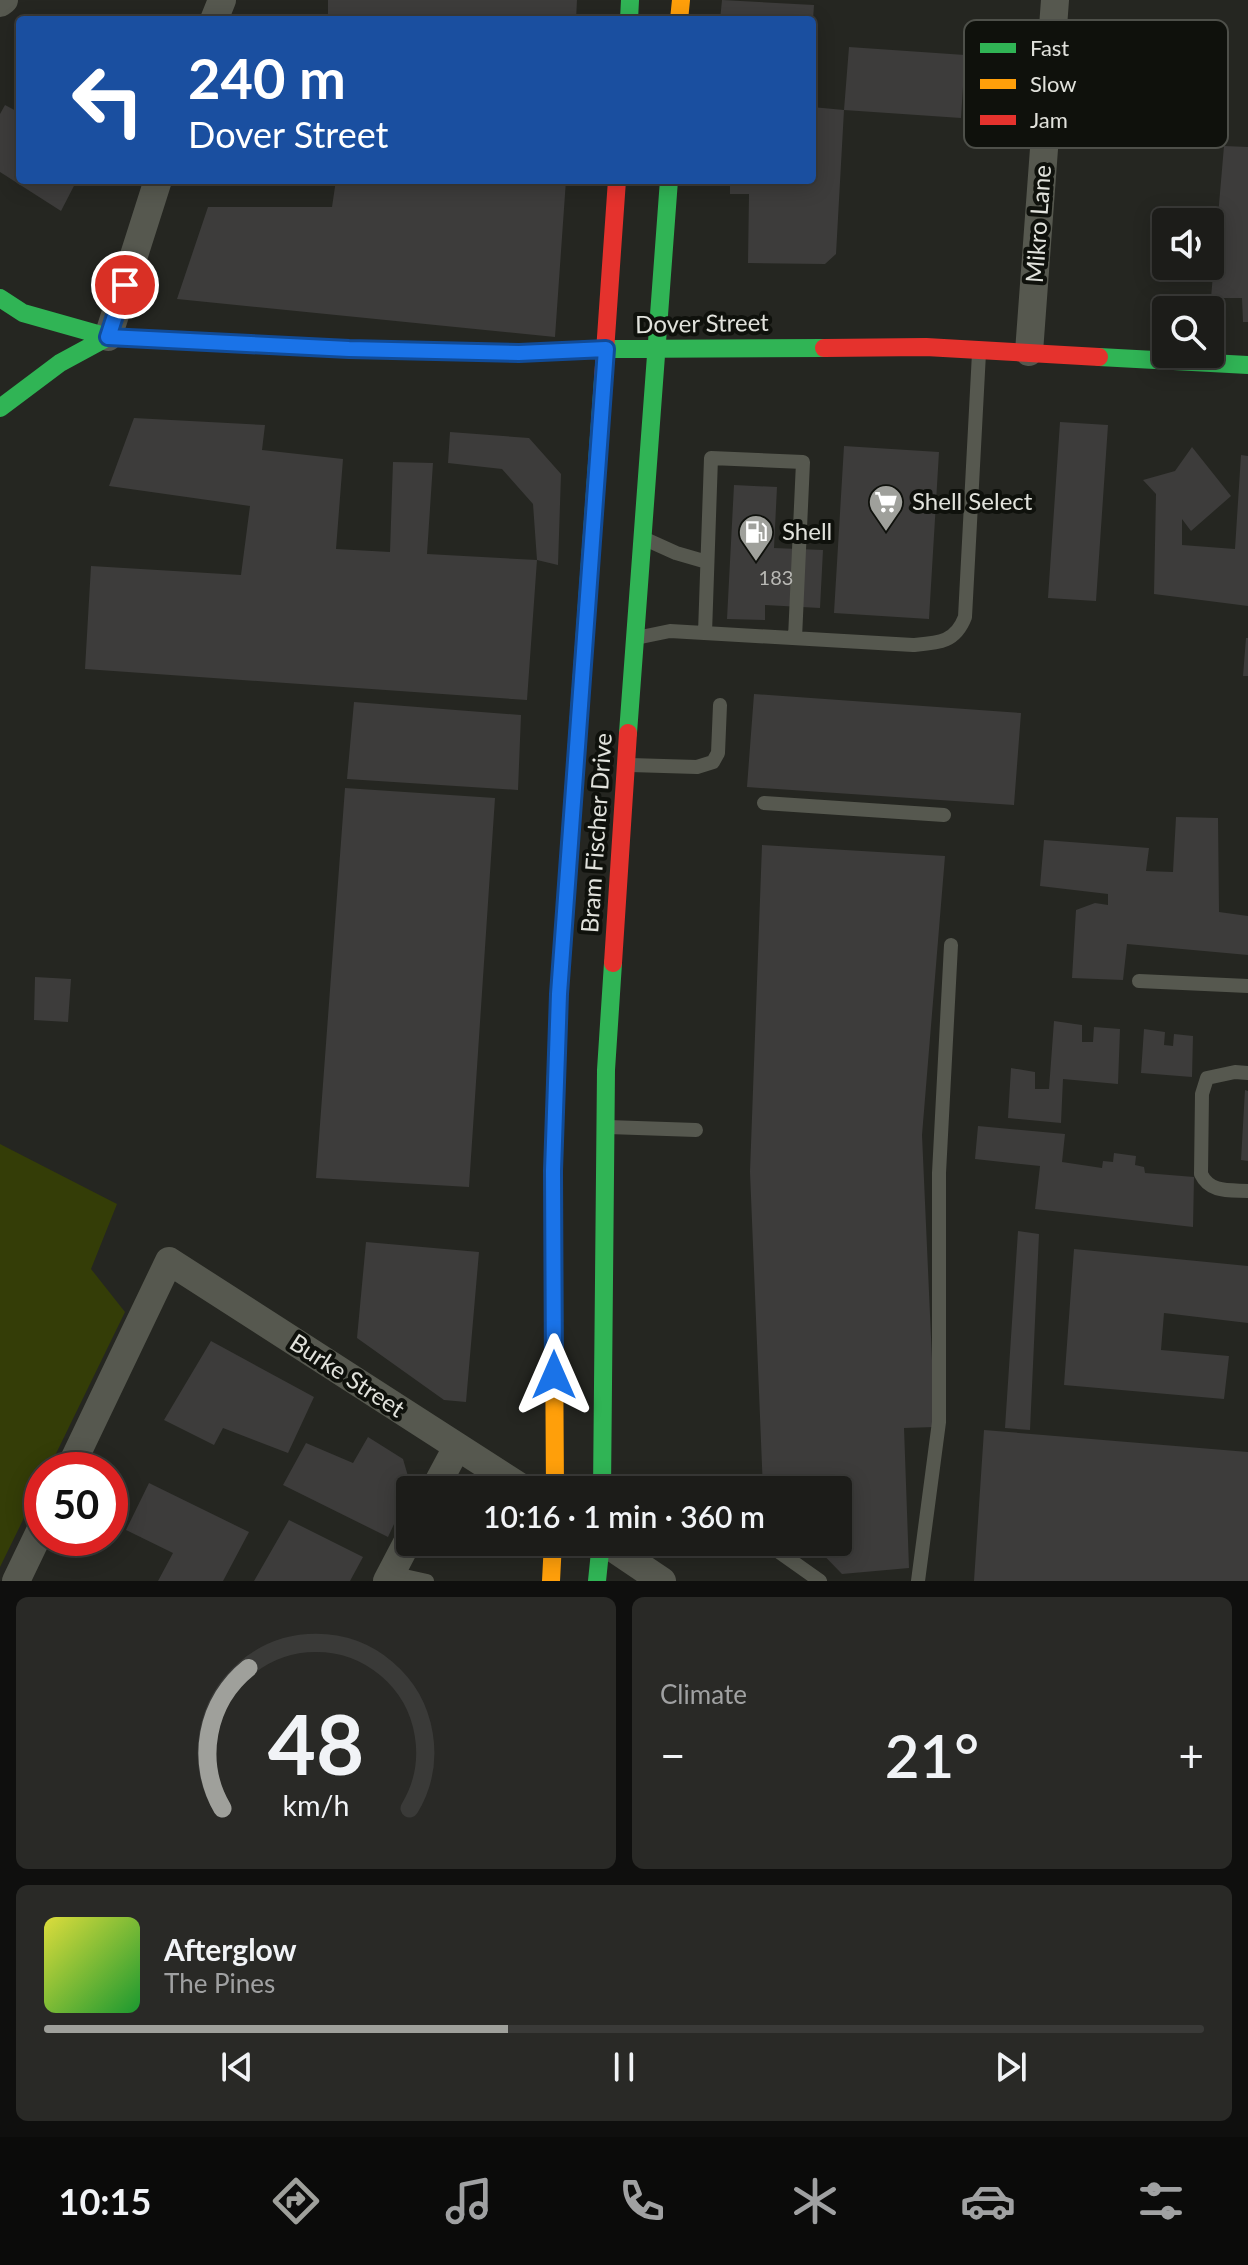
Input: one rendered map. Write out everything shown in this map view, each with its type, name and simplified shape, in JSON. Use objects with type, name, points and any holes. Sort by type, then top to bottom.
[{"type":"main road","name":"Bram Fischer Drive","points":[[555,1476],[553,1171],[559,994],[617,184]]},
{"type":"main road","name":"Bram Fischer Drive","points":[[602,1476],[608,1039],[641,537],[669,184]]},
{"type":"main road","name":"Dover Street","points":[[0,298],[23,313],[108,337],[349,349],[519,353],[606,349],[926,347],[1248,365]]},
{"type":"main road","points":[[0,408],[60,363],[108,337]]},
{"type":"main road","points":[[551,1581],[552,1556]]},
{"type":"main road","points":[[597,1581],[600,1556]]},
{"type":"street","name":"Mikro Lane","points":[[1054,20],[1055,0]]},
{"type":"street","name":"Mikro Lane","points":[[1029,352],[1044,148]]},
{"type":"street","points":[[108,337],[157,184]]},
{"type":"street","name":"Burke Street","points":[[78,1452],[169,1261],[503,1476]]},
{"type":"street","points":[[441,1476],[457,1447]]},
{"type":"street","points":[[16,1581],[28,1556]]},
{"type":"street","points":[[389,1577],[400,1556]]},
{"type":"street","points":[[624,1556],[662,1581]]},
{"type":"lane","points":[[634,638],[670,631],[913,645],[940,643],[952,638],[965,617],[979,349]]},
{"type":"lane","points":[[705,633],[711,458],[803,462],[795,638]]},
{"type":"lane","points":[[641,537],[676,553],[707,562]]},
{"type":"lane","points":[[626,765],[697,767],[713,762],[718,753],[720,705]]},
{"type":"lane","points":[[764,803],[944,815]]},
{"type":"lane","points":[[918,1581],[939,1422],[939,1173],[951,945]]},
{"type":"lane","points":[[1139,981],[1248,986]]},
{"type":"lane","points":[[1248,1073],[1227,1073],[1207,1078],[1202,1094],[1201,1174],[1206,1184],[1215,1189],[1248,1191]]},
{"type":"lane","points":[[605,1127],[696,1130]]},
{"type":"lane","points":[[785,1556],[820,1581]]},
{"type":"lane","points":[[389,1577],[427,1581]]},
{"type":"green space","points":[[0,1144],[117,1204],[91,1269],[125,1312],[57,1452],[24,1452],[24,1518],[0,1567]]},
{"type":"building","points":[[328,0],[577,0],[576,16],[328,16]]},
{"type":"building","points":[[722,0],[814,5],[813,16],[720,16]]},
{"type":"building","points":[[849,47],[964,55],[961,118],[844,110]]},
{"type":"building","points":[[5,105],[16,111],[16,182],[0,172],[0,114]]},
{"type":"building","points":[[816,107],[844,110],[836,254],[825,264],[748,263],[749,194],[730,194],[730,184],[816,184]]},
{"type":"building","points":[[1228,146],[1248,147],[1248,322],[1243,322],[1242,298],[1211,296],[1213,280],[1224,280],[1224,208],[1219,208],[1224,148]]},
{"type":"building","points":[[19,184],[75,184],[61,211]]},
{"type":"building","points":[[335,184],[566,184],[555,337],[177,299],[208,207],[332,207]]},
{"type":"building","points":[[134,418],[265,425],[262,450],[343,459],[336,549],[390,552],[393,462],[433,463],[427,554],[537,560],[527,700],[85,669],[91,566],[241,575],[250,506],[109,486]]},
{"type":"building","points":[[1060,422],[1108,425],[1096,601],[1048,598]]},
{"type":"building","points":[[450,432],[529,438],[561,474],[558,565],[537,560],[533,504],[502,469],[448,463]]},
{"type":"building","name":"Shell Select","points":[[844,446],[939,452],[929,619],[834,613]]},
{"type":"building","points":[[1192,447],[1231,496],[1191,531],[1182,519],[1182,545],[1235,549],[1241,455],[1248,456],[1248,606],[1154,594],[1156,494],[1143,480],[1175,471]]},
{"type":"building","points":[[734,485],[777,487],[774,548],[823,550],[820,608],[765,605],[765,620],[727,619]]},
{"type":"building","points":[[1246,638],[1248,676],[1243,676]]},
{"type":"building","points":[[754,694],[1021,713],[1014,805],[747,787]]},
{"type":"building","points":[[354,702],[521,715],[518,790],[347,779]]},
{"type":"building","points":[[345,788],[495,798],[469,1187],[316,1178]]},
{"type":"building","points":[[1176,817],[1218,818],[1219,912],[1248,916],[1248,955],[1127,944],[1123,980],[1072,978],[1076,910],[1095,903],[1108,905],[1108,894],[1040,886],[1044,840],[1149,848],[1146,871],[1173,872]]},
{"type":"building","points":[[762,845],[945,856],[922,1135],[935,1427],[904,1428],[909,1568],[842,1574],[825,1556],[852,1556],[852,1476],[762,1476],[750,1172]]},
{"type":"building","points":[[35,977],[71,979],[68,1022],[34,1020]]},
{"type":"building","points":[[1054,1021],[1082,1025],[1082,1042],[1093,1042],[1094,1027],[1120,1029],[1118,1084],[1063,1079],[1061,1123],[1008,1118],[1011,1068],[1035,1072],[1035,1089],[1049,1089]]},
{"type":"building","points":[[1144,1029],[1165,1032],[1164,1045],[1173,1046],[1174,1034],[1193,1036],[1192,1077],[1141,1073]]},
{"type":"building","points":[[1245,1090],[1248,1091],[1248,1161],[1241,1160]]},
{"type":"building","points":[[978,1126],[1065,1134],[1062,1162],[1102,1168],[1103,1161],[1113,1162],[1114,1153],[1136,1156],[1135,1165],[1144,1167],[1145,1173],[1194,1177],[1193,1227],[1035,1209],[1040,1166],[975,1159]]},
{"type":"building","points":[[1018,1231],[1039,1234],[1030,1430],[1005,1428]]},
{"type":"building","points":[[366,1242],[479,1252],[466,1402],[444,1400],[357,1338]]},
{"type":"building","points":[[1074,1249],[1248,1266],[1248,1323],[1164,1313],[1161,1350],[1229,1356],[1224,1399],[1064,1385]]},
{"type":"building","points":[[211,1341],[314,1397],[288,1453],[223,1428],[214,1445],[164,1420]]},
{"type":"building","points":[[984,1430],[1248,1452],[1248,1581],[974,1581]]},
{"type":"building","points":[[368,1437],[403,1459],[408,1476],[396,1476],[396,1520],[388,1537],[283,1485],[306,1443],[353,1463]]},
{"type":"building","points":[[149,1483],[249,1532],[223,1581],[158,1581],[173,1553],[128,1531]]},
{"type":"building","points":[[289,1520],[363,1557],[350,1581],[254,1581]]},
{"type":"traffic: fast","points":[[629,16],[630,0]]},
{"type":"traffic: fast","points":[[628,733],[669,184]]},
{"type":"traffic: fast","points":[[0,298],[23,313],[108,337],[349,349],[519,353],[606,349],[824,348]]},
{"type":"traffic: fast","points":[[0,408],[60,363],[108,337]]},
{"type":"traffic: fast","points":[[1099,357],[1248,365]]},
{"type":"traffic: fast","points":[[556,1074],[559,994],[603,380]]},
{"type":"traffic: fast","points":[[602,1476],[606,1070],[613,963]]},
{"type":"traffic: fast","points":[[597,1581],[600,1556]]},
{"type":"traffic: slow","points":[[679,16],[681,0]]},
{"type":"traffic: slow","points":[[555,1476],[553,1171],[556,1074]]},
{"type":"traffic: slow","points":[[551,1581],[552,1556]]},
{"type":"traffic: jam","points":[[603,380],[617,184]]},
{"type":"traffic: jam","points":[[824,348],[926,347],[1099,357]]},
{"type":"traffic: jam","points":[[613,963],[628,733]]},
{"type":"place","name":"Shell Select","points":[[886,533]]},
{"type":"place","name":"Shell","points":[[756,563]]},
{"type":"route","points":[[125,285],[108,337],[349,349],[519,353],[606,349],[559,994],[553,1171],[554,1375]]}]
